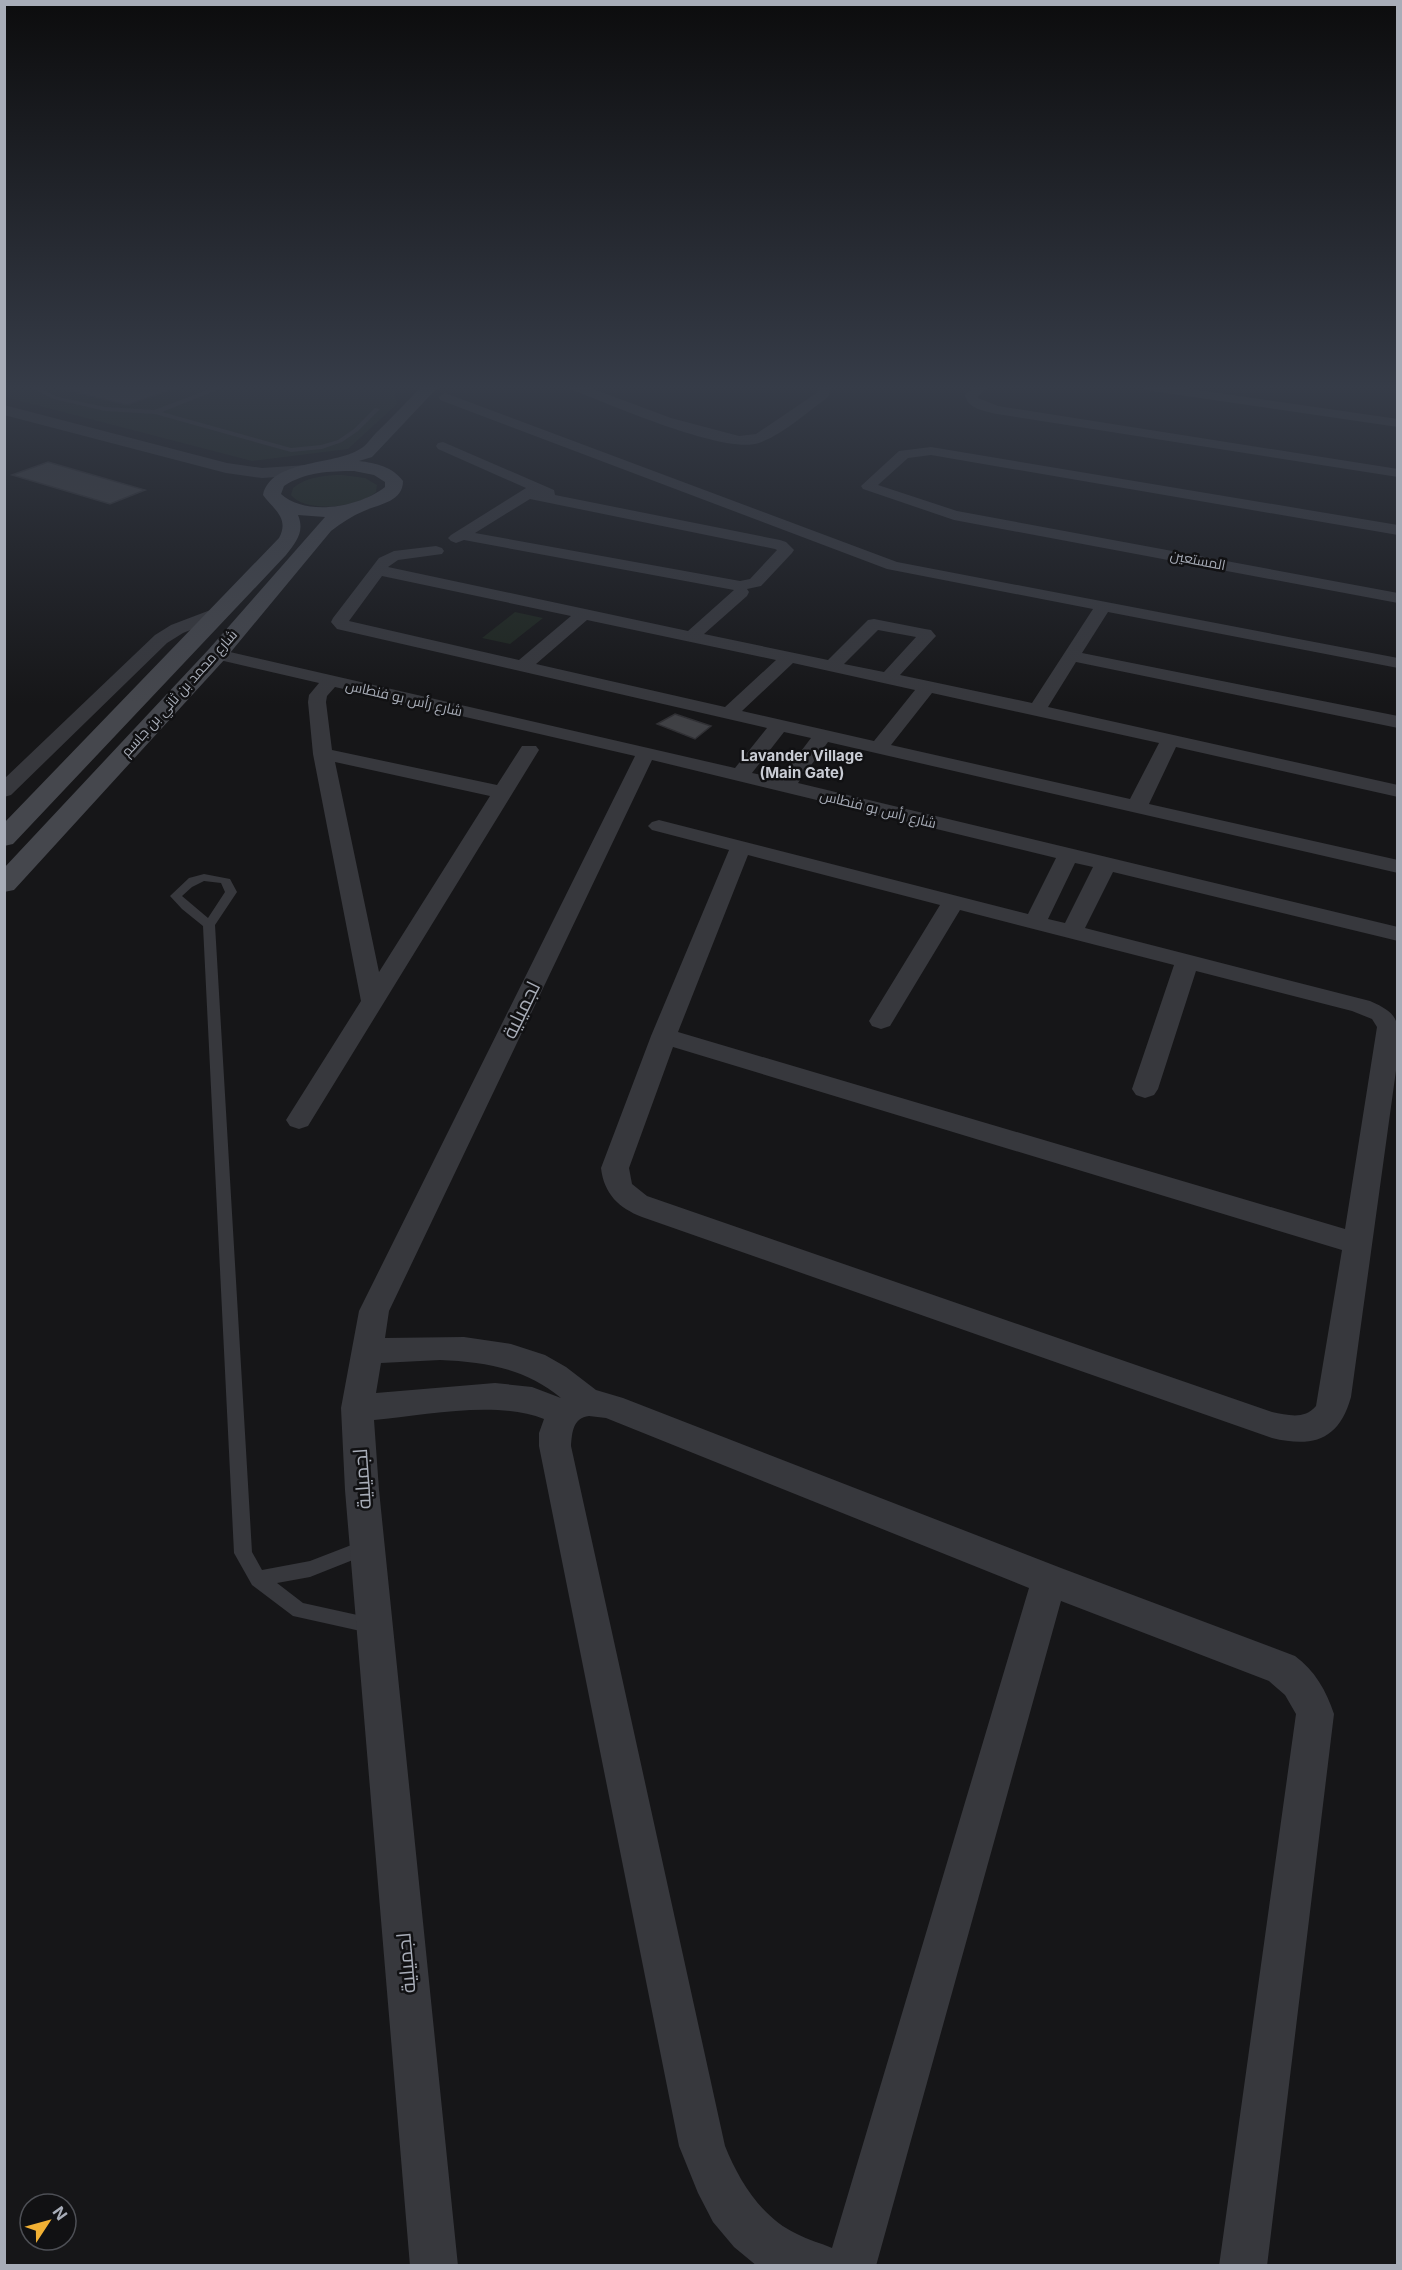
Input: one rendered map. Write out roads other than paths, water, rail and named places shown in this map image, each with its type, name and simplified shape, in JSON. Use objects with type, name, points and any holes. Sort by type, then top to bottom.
[{"type":"main road","points":[[272,492],[278,500],[316,511],[356,508],[376,502],[391,492]]},
{"type":"main road","name":"شارع محمد بن ثاني بن جاسم","points":[[4,838],[291,537],[293,520],[278,500]]},
{"type":"main road","name":"شارع محمد بن ثاني بن جاسم","points":[[4,884],[217,654],[324,527],[335,518],[356,508]]},
{"type":"street","points":[[257,492],[278,500]]},
{"type":"street","points":[[400,575],[531,492]]},
{"type":"street","points":[[535,492],[583,507],[780,545],[798,551],[816,548],[823,541]]},
{"type":"street","points":[[693,492],[893,566],[1102,608],[1398,663]]},
{"type":"street","name":"المستعين","points":[[886,492],[954,515],[1398,598]]},
{"type":"street","name":"المستعين","points":[[1173,492],[1398,530]]},
{"type":"street","points":[[744,526],[761,518]]},
{"type":"street","points":[[462,535],[740,586],[755,583],[798,551]]},
{"type":"street","points":[[436,551],[394,556],[385,561],[342,618],[340,622],[343,626],[1398,867]]},
{"type":"street","points":[[378,570],[928,686],[1398,791]]},
{"type":"street","points":[[692,636],[741,592]]},
{"type":"street","points":[[1037,710],[1102,608]]},
{"type":"street","name":"شارع محمد بن ثاني بن جاسم","points":[[4,791],[161,639],[177,629],[221,611]]},
{"type":"street","points":[[521,667],[585,613]]},
{"type":"street","points":[[832,666],[874,624],[926,634],[927,636],[888,678]]},
{"type":"street","name":"شارع رأس بو فنطاس","points":[[217,654],[646,753],[1398,934]]},
{"type":"street","points":[[1071,656],[1398,722]]},
{"type":"street","points":[[729,713],[789,657]]},
{"type":"street","points":[[340,684],[319,716],[323,754],[373,1001]]},
{"type":"street","points":[[878,748],[928,686]]},
{"type":"street","points":[[739,776],[780,726]]},
{"type":"street","points":[[784,787],[823,735]]},
{"type":"street","points":[[1136,808],[1170,740]]},
{"type":"street","points":[[299,1120],[529,750]]},
{"type":"street","name":"لجميلية","points":[[434,2265],[367,1547],[357,1407],[374,1311],[646,753]]},
{"type":"street","points":[[323,754],[502,792]]},
{"type":"street","points":[[4,772],[32,764]]},
{"type":"street","points":[[659,826],[741,847],[1034,924],[1361,1006],[1381,1014],[1389,1027],[1333,1410],[1327,1419],[1317,1426],[1303,1430],[1272,1425],[635,1204],[622,1194],[616,1181],[615,1168],[664,1036],[741,847]]},
{"type":"street","points":[[1034,924],[1068,856]]},
{"type":"street","points":[[1071,933],[1106,864]]},
{"type":"street","points":[[881,1021],[953,903]]},
{"type":"street","points":[[1145,1089],[1187,962]]},
{"type":"street","points":[[664,1036],[1358,1244]]},
{"type":"street","points":[[367,1351],[453,1348],[497,1352],[529,1362],[554,1375],[576,1407]]},
{"type":"street","points":[[357,1407],[495,1396],[576,1407],[601,1402],[1049,1580],[1282,1668],[1298,1680],[1310,1697],[1315,1714],[1243,2265]]},
{"type":"street","points":[[576,1407],[557,1423],[555,1446],[702,2146],[714,2178],[732,2208],[754,2234],[777,2250],[816,2265]]},
{"type":"street","points":[[851,2265],[1049,1580]]},
{"type":"lane","points":[[210,925],[186,907],[176,896],[187,882],[207,875],[226,880],[231,892],[210,925],[243,1553],[258,1579],[299,1610],[375,1626]]},
{"type":"lane","points":[[258,1579],[310,1569],[367,1547]]},
{"type":"district","name":"Lavander Village (Main Gate)","points":[[802,764]]}]
